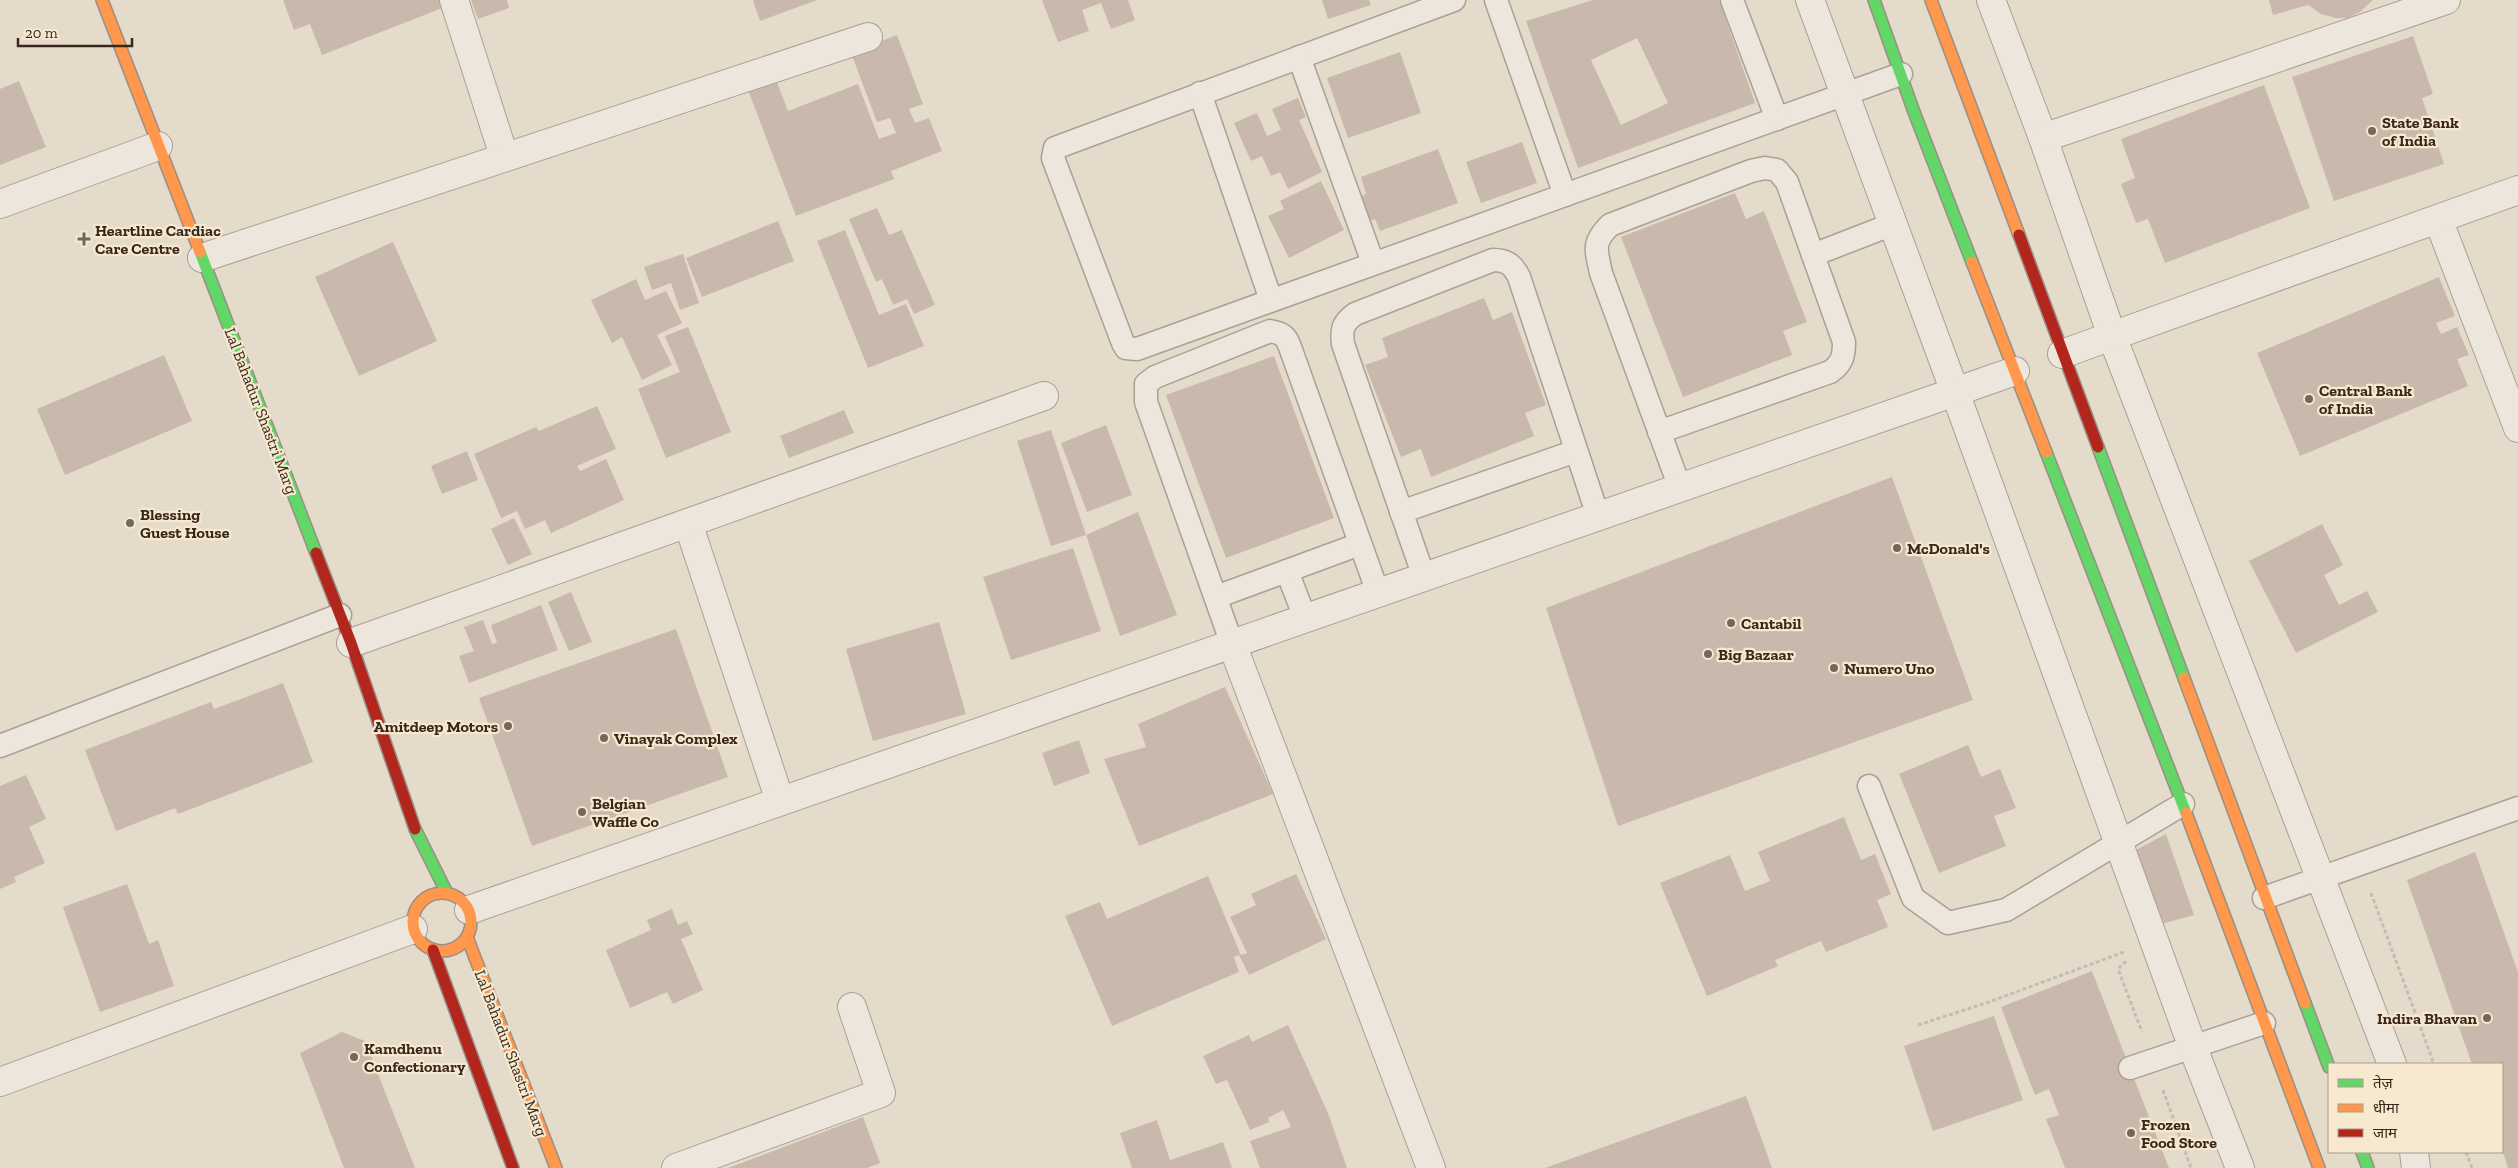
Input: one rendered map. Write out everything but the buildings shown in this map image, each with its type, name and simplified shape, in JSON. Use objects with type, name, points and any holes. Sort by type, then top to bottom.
[{"type":"main road","name":"Lal Bahadur Shastri Marg","points":[[102,0],[351,643],[413,825]]},
{"type":"main road","points":[[1874,0],[2183,804],[2319,1168]]},
{"type":"main road","points":[[1931,0],[2264,898],[2328,1064]]},
{"type":"main road","points":[[413,825],[417,863]]},
{"type":"main road","points":[[413,825],[447,893]]},
{"type":"main road","points":[[447,893],[463,902],[468,910],[470,928],[467,937],[453,949],[433,950],[424,945],[413,929],[412,919],[420,896],[447,893]]},
{"type":"main road","name":"Lal Bahadur Shastri Marg","points":[[467,937],[556,1168]]},
{"type":"main road","points":[[433,950],[512,1168]]},
{"type":"main road","points":[[2362,1153],[2368,1168]]},
{"type":"street","points":[[454,0],[504,156]]},
{"type":"street","points":[[1810,0],[1955,392],[2193,1048],[2240,1168]]},
{"type":"street","points":[[1991,0],[2112,336],[2392,1063]]},
{"type":"street","points":[[2042,138],[2446,0]]},
{"type":"street","points":[[202,258],[868,36]]},
{"type":"street","points":[[0,204],[158,146]]},
{"type":"street","points":[[2062,354],[2518,190]]},
{"type":"street","points":[[2438,219],[2518,428]]},
{"type":"street","points":[[468,910],[2015,371]]},
{"type":"street","points":[[351,643],[1044,396]]},
{"type":"street","points":[[688,524],[780,800]]},
{"type":"street","points":[[1232,644],[1431,1168]]},
{"type":"street","points":[[0,1082],[413,929]]},
{"type":"street","points":[[676,1168],[881,1093],[852,1007]]},
{"type":"street","points":[[2414,1153],[2416,1168]]},
{"type":"lane","points":[[1454,0],[1054,148],[1052,158],[1126,348],[1137,350],[1373,263],[1901,74]]},
{"type":"lane","points":[[1496,0],[1565,194]]},
{"type":"lane","points":[[1732,0],[1777,119]]},
{"type":"lane","points":[[1299,57],[1373,263]]},
{"type":"lane","points":[[1200,93],[1271,300]]},
{"type":"lane","points":[[1659,432],[1830,372],[1838,367],[1844,355],[1844,342],[1787,182],[1777,170],[1765,168],[1610,225],[1598,237],[1596,251],[1601,273],[1659,432],[1680,488]]},
{"type":"lane","points":[[1813,255],[1893,224]]},
{"type":"lane","points":[[1424,576],[1343,344],[1341,331],[1346,321],[1355,314],[1493,260],[1503,260],[1514,266],[1519,277],[1598,516]]},
{"type":"lane","points":[[1232,644],[1146,402],[1146,384],[1155,377],[1270,331],[1280,333],[1286,338],[1290,347],[1378,593]]},
{"type":"lane","points":[[1401,512],[1576,451]]},
{"type":"lane","points":[[1216,597],[1360,544]]},
{"type":"lane","points":[[1287,571],[1305,618]]},
{"type":"lane","points":[[0,746],[340,615]]},
{"type":"lane","points":[[1869,786],[1913,898],[1948,923],[2006,910],[2183,804]]},
{"type":"lane","points":[[2264,898],[2518,808]]},
{"type":"lane","points":[[2130,1068],[2264,1024]]},
{"type":"path","points":[[2360,864],[2434,1063]]},
{"type":"path","points":[[1918,1025],[1989,1002],[2129,950]]},
{"type":"path","points":[[2466,1153],[2472,1168]]},
{"type":"traffic: fast","points":[[1874,0],[1914,112],[1972,262]]},
{"type":"traffic: fast","points":[[200,252],[316,553]]},
{"type":"traffic: fast","points":[[2098,447],[2184,678]]},
{"type":"traffic: fast","points":[[2046,452],[2186,813]]},
{"type":"traffic: fast","points":[[415,829],[447,893]]},
{"type":"traffic: fast","points":[[2305,1003],[2328,1064]]},
{"type":"traffic: fast","points":[[2362,1153],[2368,1168]]},
{"type":"traffic: slow","points":[[102,0],[200,252]]},
{"type":"traffic: slow","points":[[1931,0],[2019,235]]},
{"type":"traffic: slow","points":[[1972,262],[2046,452]]},
{"type":"traffic: slow","points":[[2184,678],[2305,1003]]},
{"type":"traffic: slow","points":[[2186,813],[2319,1168]]},
{"type":"traffic: slow","points":[[442,893],[453,895],[466,906],[471,922],[469,933],[458,946],[442,951],[431,949],[418,938],[413,922],[415,911],[426,898],[442,893]]},
{"type":"traffic: slow","points":[[467,937],[556,1168]]},
{"type":"traffic: jam","points":[[2019,235],[2098,447]]},
{"type":"traffic: jam","points":[[316,553],[351,643],[415,829]]},
{"type":"traffic: jam","points":[[433,950],[513,1168]]},
{"type":"place","name":"State Bank of India","points":[[2372,131]]},
{"type":"place","name":"Heartline Cardiac Care Centre","points":[[84,239]]},
{"type":"place","name":"Central Bank of India","points":[[2309,399]]},
{"type":"place","name":"Blessing Guest House","points":[[130,523]]},
{"type":"place","name":"McDonald's","points":[[1897,548]]},
{"type":"place","name":"Cantabil","points":[[1731,623]]},
{"type":"place","name":"Big Bazaar","points":[[1708,654]]},
{"type":"place","name":"Numero Uno","points":[[1834,668]]},
{"type":"place","name":"Amitdeep Motors","points":[[508,726]]},
{"type":"place","name":"Vinayak Complex","points":[[604,738]]},
{"type":"place","name":"Belgian Waffle Co","points":[[582,812]]},
{"type":"place","name":"Indira Bhavan","points":[[2487,1018]]},
{"type":"place","name":"Kamdhenu Confectionary","points":[[354,1057]]},
{"type":"place","name":"Frozen Food Store","points":[[2131,1133]]}]
